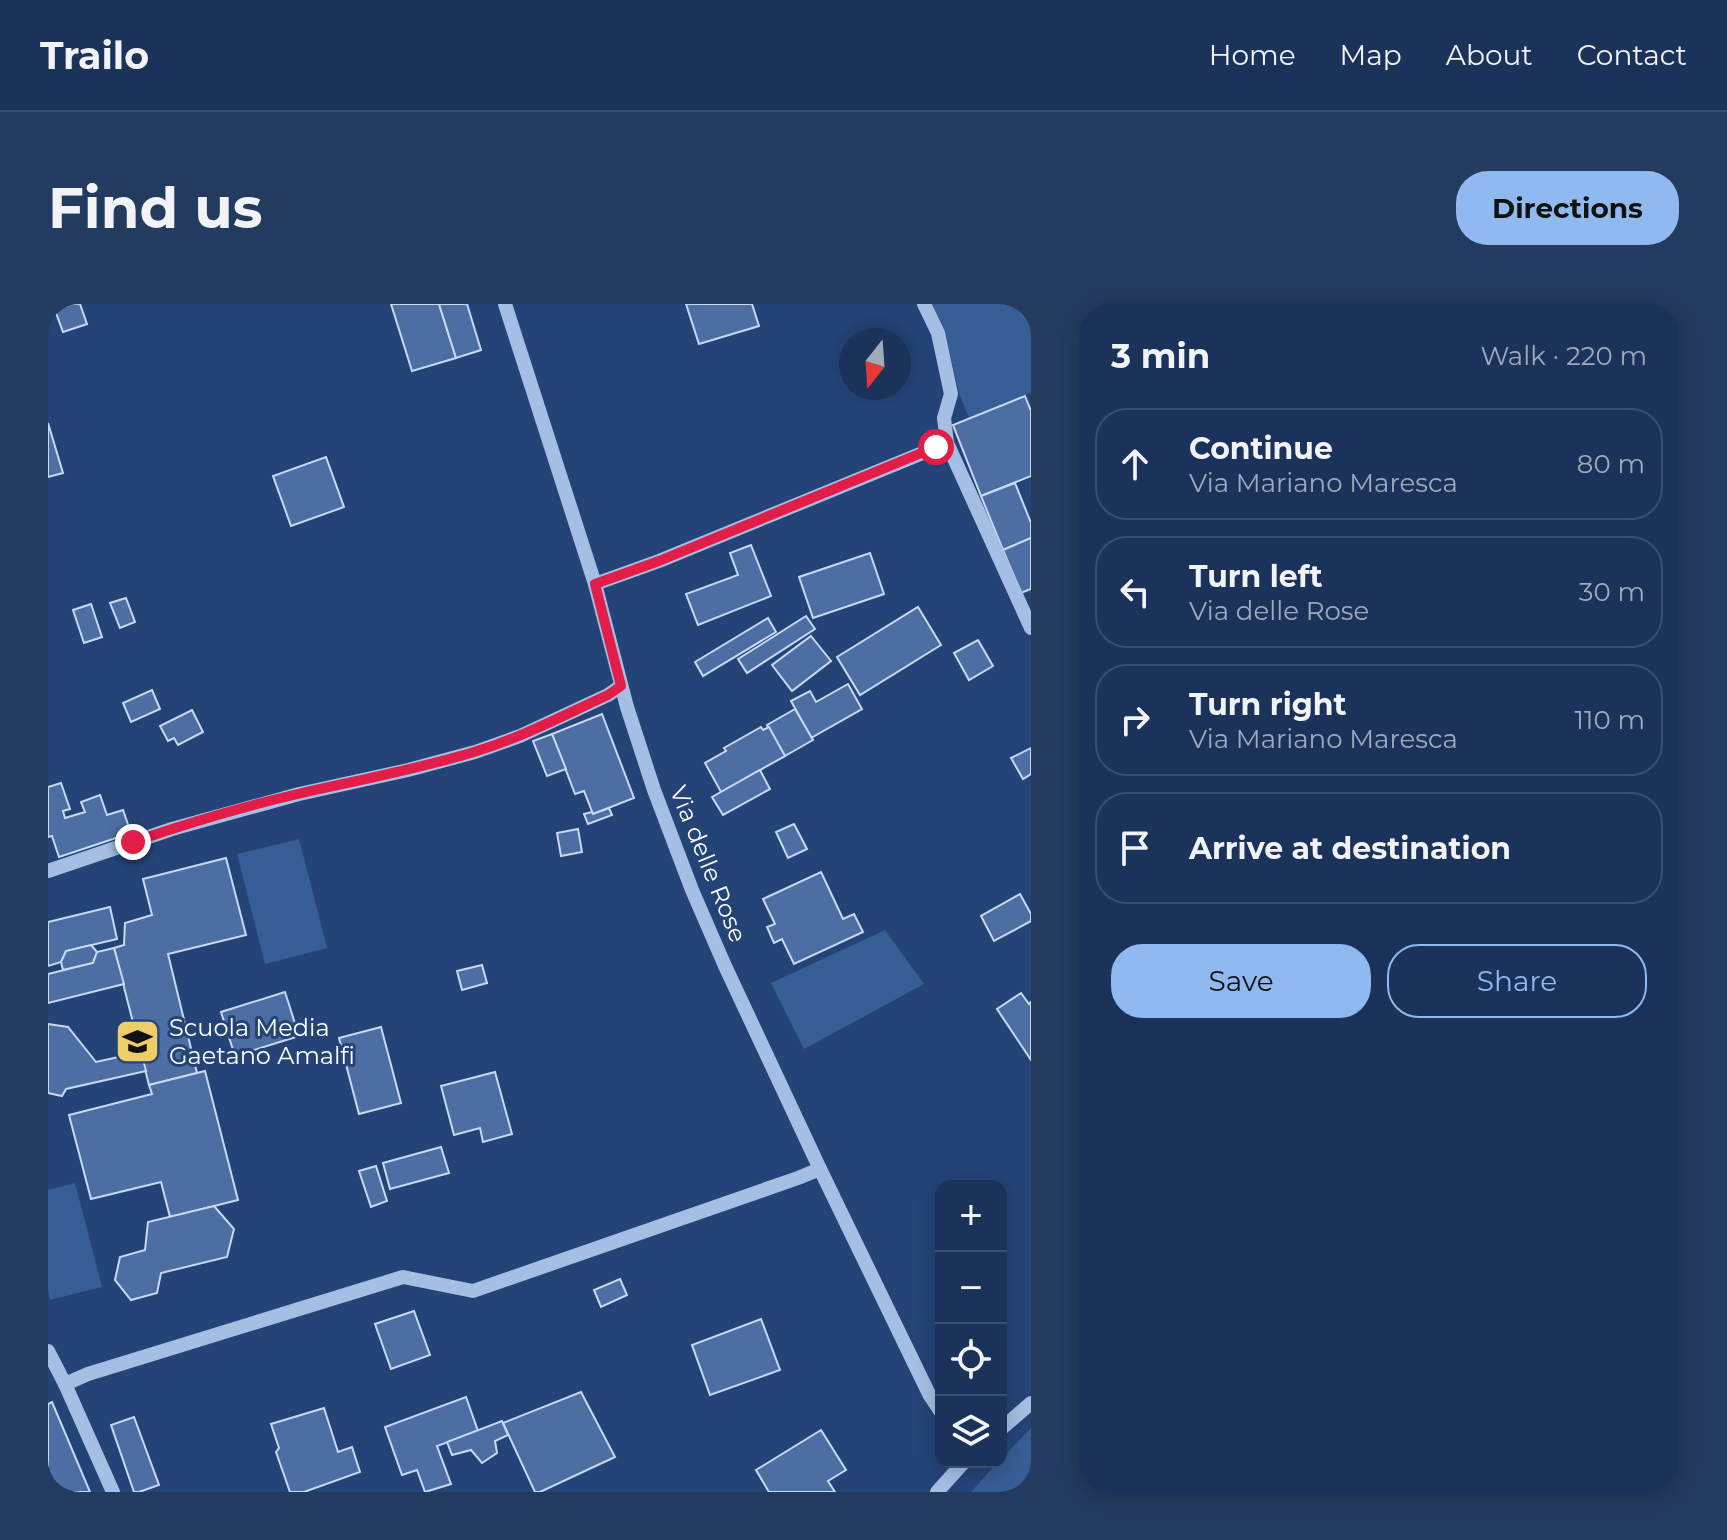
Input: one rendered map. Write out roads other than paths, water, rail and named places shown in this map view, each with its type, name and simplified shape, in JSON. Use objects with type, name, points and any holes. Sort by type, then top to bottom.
[{"type":"street","name":"Via delle Rose","points":[[505,304],[595,584],[621,686],[654,790],[692,890],[820,1169],[935,1403]]},
{"type":"street","points":[[924,304],[938,333],[951,394],[944,418],[947,443],[1031,628]]},
{"type":"street","points":[[595,584],[659,561],[947,443]]},
{"type":"street","points":[[48,871],[172,829],[299,794],[475,752],[520,736],[621,686]]},
{"type":"street","points":[[65,1384],[103,1369],[403,1277],[473,1291],[820,1169]]},
{"type":"street","points":[[48,1351],[113,1492]]},
{"type":"street","points":[[1007,1424],[1031,1403]]},
{"type":"street","points":[[937,1492],[959,1468]]},
{"type":"place","name":"Scuola Media Gaetano Amalfi","points":[[138,1042]]}]
